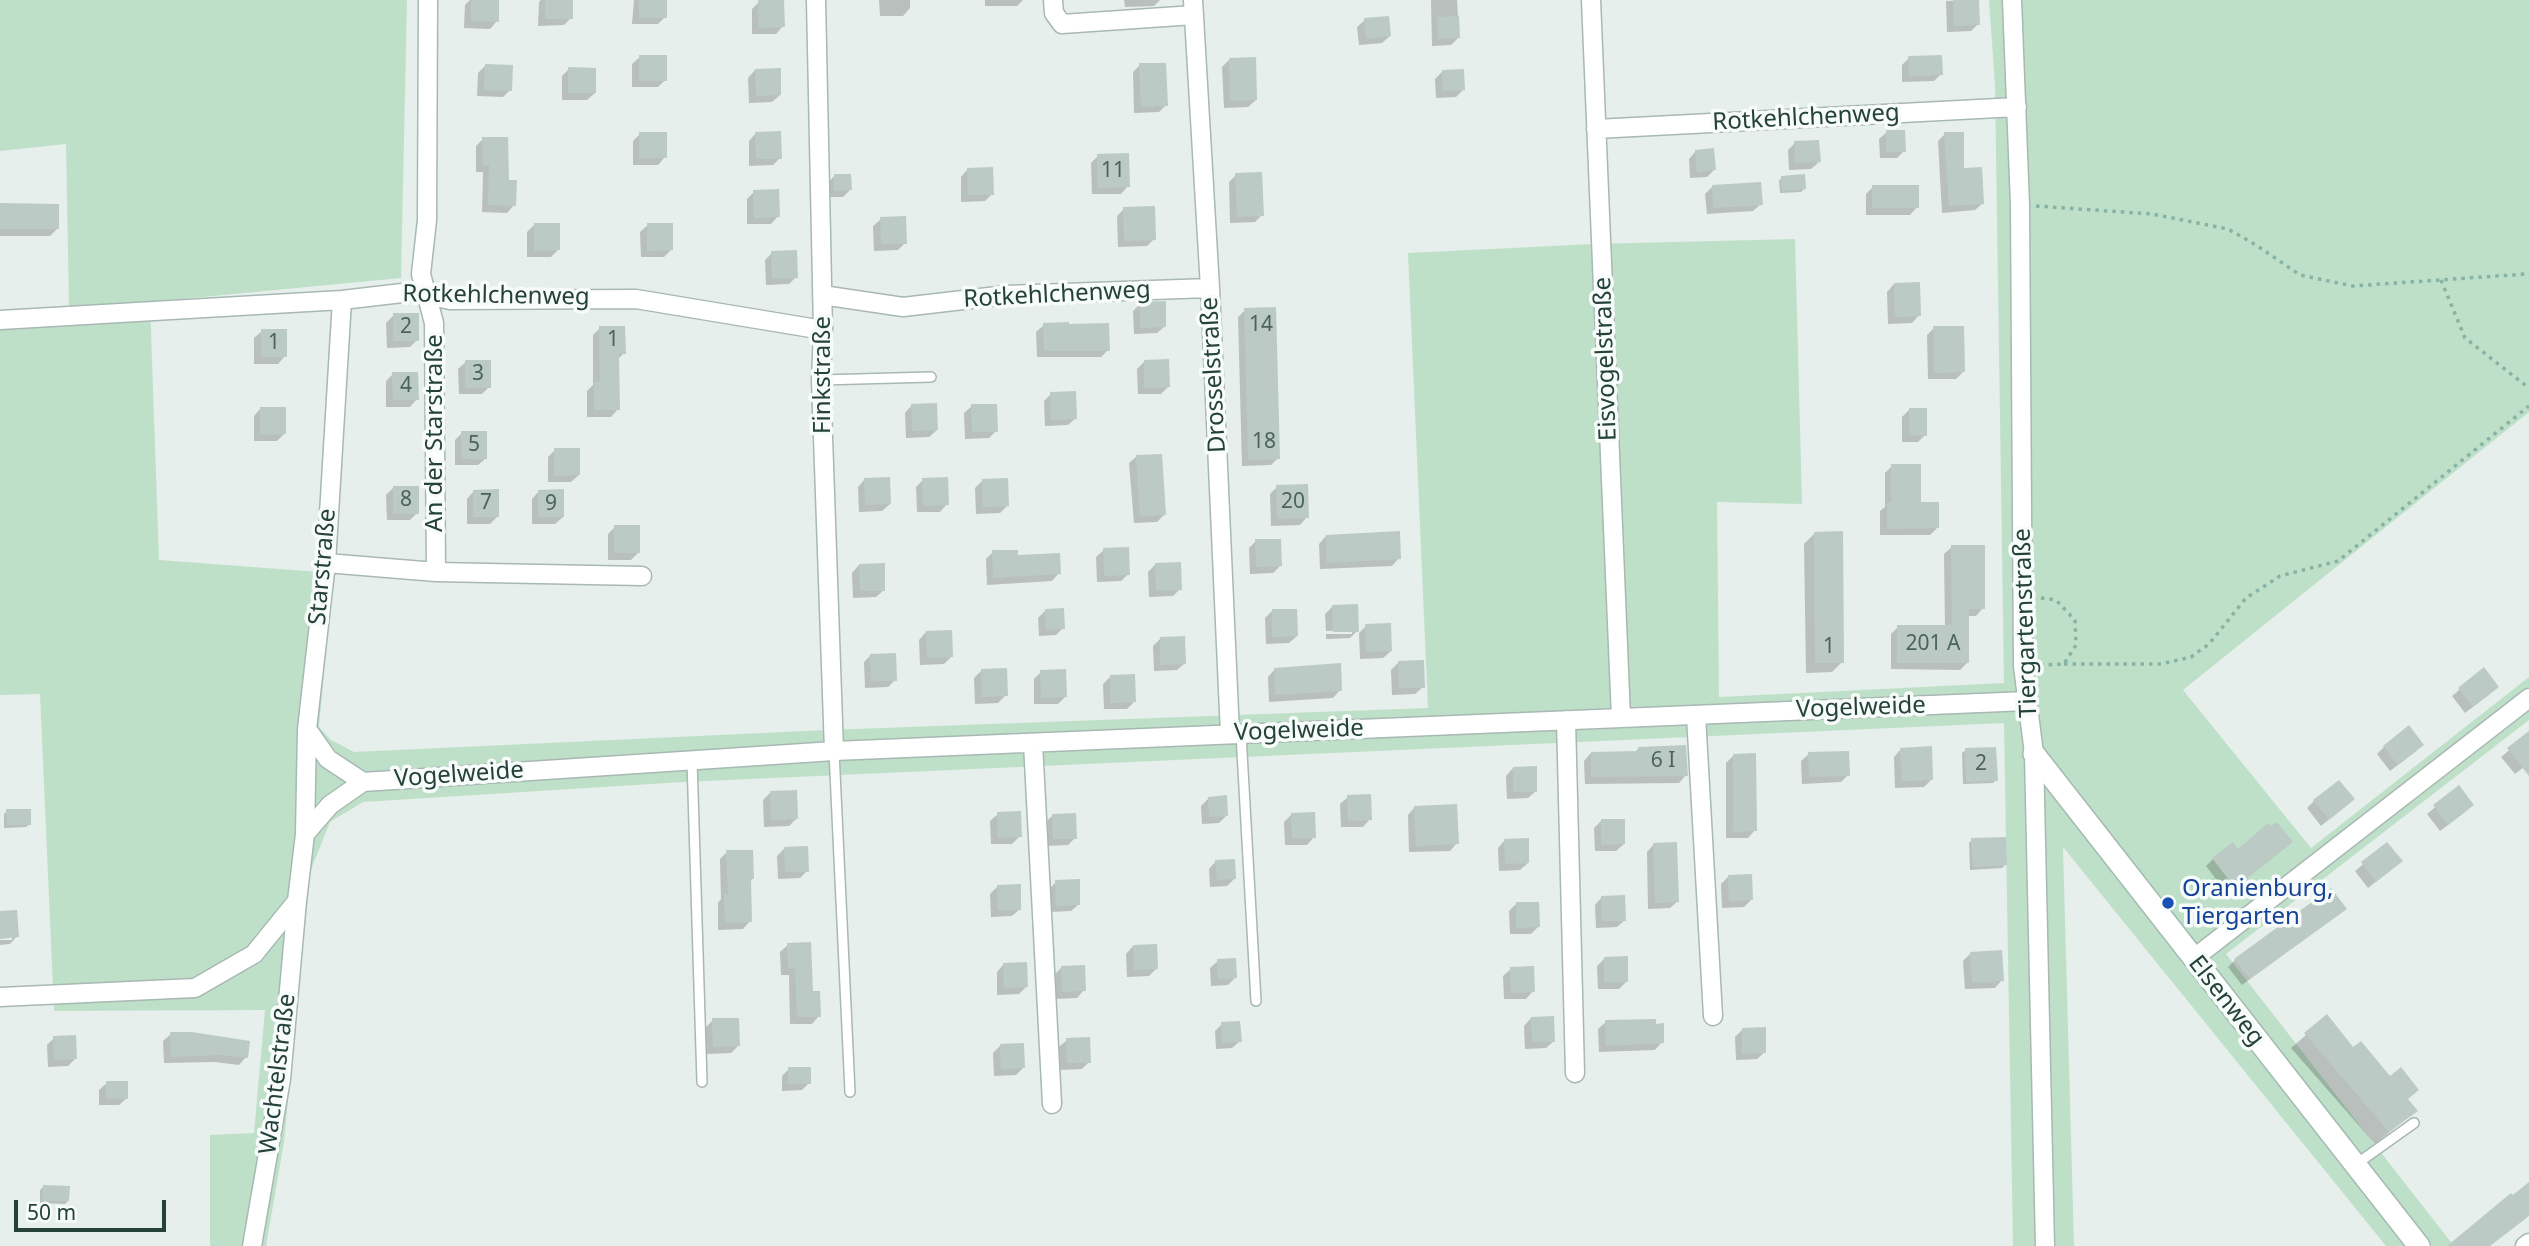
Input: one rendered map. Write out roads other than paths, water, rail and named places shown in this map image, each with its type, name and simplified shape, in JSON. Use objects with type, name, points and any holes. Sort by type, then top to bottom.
[{"type":"street","points":[[427,296],[421,274],[427,220],[428,0]]},
{"type":"street","name":"Finkstraße","points":[[816,0],[823,330],[821,380],[834,751]]},
{"type":"street","name":"Drosselstraße","points":[[1053,0],[1054,13],[1062,23],[1194,8],[1236,734]]},
{"type":"street","name":"Eisvogelstraße","points":[[1591,0],[1621,718]]},
{"type":"street","name":"Tiergartenstraße","points":[[2012,0],[2020,205],[2023,666],[2034,754],[2046,1246]]},
{"type":"street","name":"Rotkehlchenweg","points":[[1596,129],[2017,107]]},
{"type":"street","name":"Rotkehlchenweg","points":[[822,295],[903,307],[1006,295],[1210,288]]},
{"type":"street","name":"Rotkehlchenweg","points":[[0,320],[342,300],[411,292],[450,300],[636,299],[823,330]]},
{"type":"street","name":"An der Starstraße","points":[[427,296],[434,323],[436,572]]},
{"type":"street","name":"Starstraße","points":[[304,834],[307,729],[326,563],[342,300]]},
{"type":"street","points":[[326,563],[436,572],[642,576]]},
{"type":"street","points":[[2193,959],[2529,698]]},
{"type":"street","name":"Vogelweide","points":[[304,834],[330,805],[362,782],[834,751],[2026,701]]},
{"type":"street","points":[[1696,715],[1713,1016]]},
{"type":"street","points":[[1566,720],[1575,1073]]},
{"type":"street","points":[[307,729],[328,759],[362,782]]},
{"type":"street","points":[[1033,743],[1052,1104]]},
{"type":"street","name":"Elsenweg","points":[[2034,754],[2419,1246]]},
{"type":"street","points":[[0,997],[195,988],[254,954],[297,901],[304,834]]},
{"type":"street","name":"Wachtelstraße","points":[[251,1246],[281,1079],[297,901]]},
{"type":"lane","points":[[821,380],[931,377]]},
{"type":"lane","points":[[1236,734],[1256,1001]]},
{"type":"lane","points":[[834,751],[850,1092]]},
{"type":"lane","points":[[692,760],[702,1082]]},
{"type":"lane","points":[[2356,1164],[2414,1123]]},
{"type":"place","name":"Oranienburg, Tiergarten","points":[[2168,903]]}]
